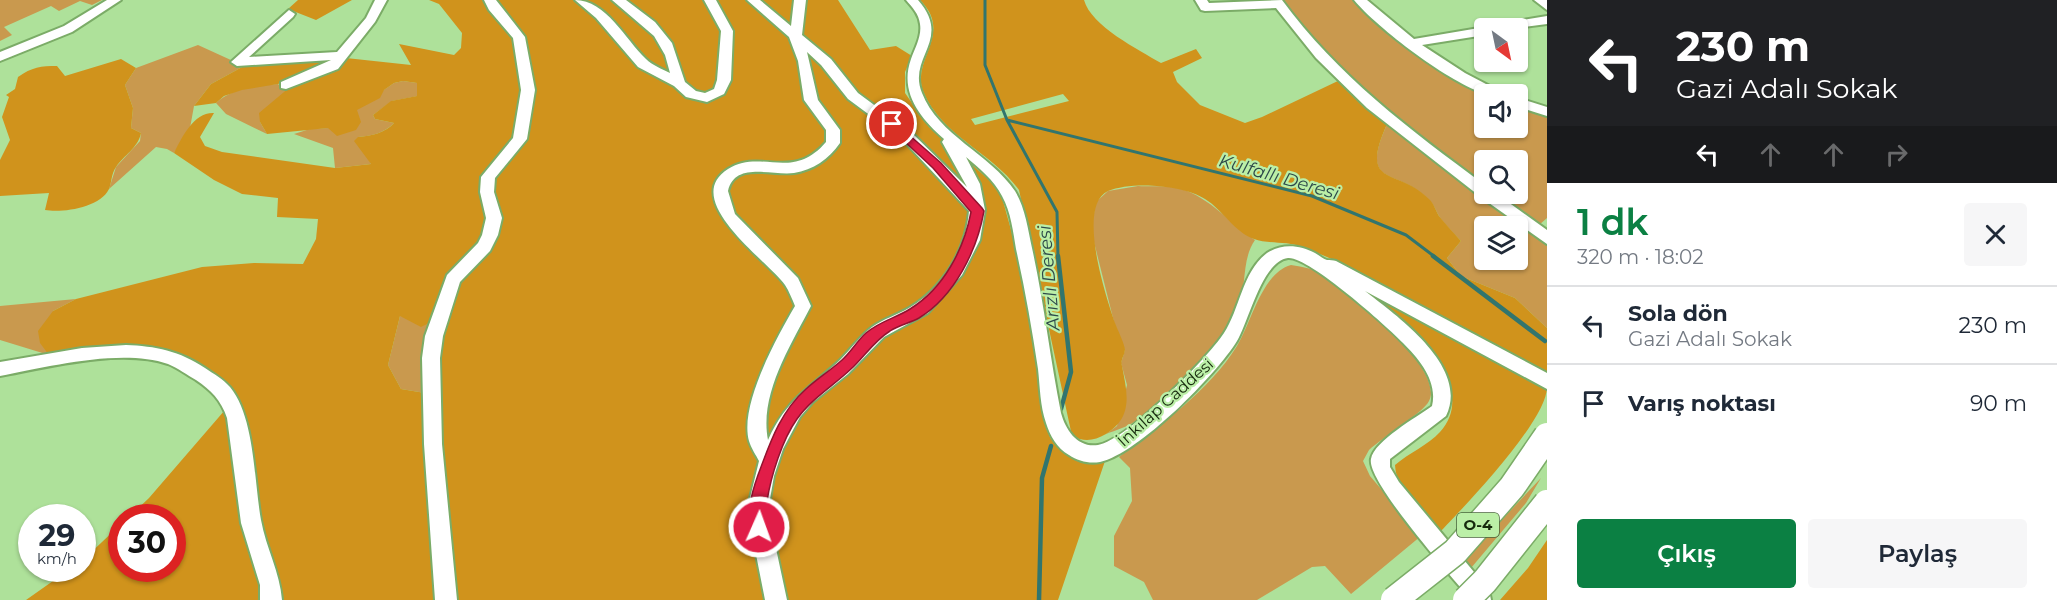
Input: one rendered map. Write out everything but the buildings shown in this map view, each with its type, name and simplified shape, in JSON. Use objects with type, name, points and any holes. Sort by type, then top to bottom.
[{"type":"highway","name":"O-4","points":[[1394,600],[1455,552],[1512,487],[1547,435]]},
{"type":"highway","name":"O-4","points":[[1466,600],[1485,582],[1547,503]]},
{"type":"street","points":[[0,57],[68,28],[115,0]]},
{"type":"street","points":[[286,85],[327,69],[371,19],[381,0]]},
{"type":"street","points":[[446,600],[433,444],[430,358],[434,336],[453,279],[484,247],[490,235],[494,218],[487,192],[488,177],[520,139],[528,90],[519,37],[493,8],[490,0]]},
{"type":"street","points":[[582,0],[606,21],[637,60],[679,82],[691,94],[707,98],[716,95],[722,87],[727,31],[710,0]]},
{"type":"street","points":[[618,0],[645,17],[666,42],[679,82]]},
{"type":"street","points":[[753,0],[832,68],[853,96],[886,118],[937,165],[978,211]]},
{"type":"street","points":[[770,463],[760,446],[757,433],[764,388],[779,350],[803,306],[792,282],[729,217],[723,206],[721,191],[725,178],[731,173],[748,168],[781,169],[804,165],[818,159],[833,143],[833,130],[811,100],[804,61],[794,33],[800,0]]},
{"type":"street","name":"İnkılap Caddesi","points":[[912,0],[923,13],[927,30],[915,67],[913,85],[915,94],[942,131],[999,177],[1012,197],[1045,360],[1053,418],[1063,439],[1082,453],[1104,452],[1115,448],[1198,375],[1232,334],[1260,272],[1269,260],[1283,252],[1309,257],[1359,278],[1547,382]]},
{"type":"street","points":[[1360,0],[1413,43],[1460,77],[1476,84]]},
{"type":"street","points":[[1540,0],[1547,6]]},
{"type":"street","points":[[1203,3],[1277,2],[1293,26],[1347,80],[1410,136],[1474,184]]},
{"type":"street","points":[[289,14],[237,62],[340,56]]},
{"type":"street","points":[[1528,23],[1547,20]]},
{"type":"street","points":[[1413,43],[1474,33]]},
{"type":"street","points":[[1528,105],[1547,112]]},
{"type":"street","points":[[776,600],[772,570],[758,515],[770,463],[786,424],[800,404],[847,364],[871,337],[886,326],[921,310],[942,288],[966,254],[977,222],[978,211],[973,183],[942,131]]},
{"type":"street","points":[[1502,204],[1545,234]]},
{"type":"street","points":[[1309,257],[1394,324],[1421,350],[1436,373],[1443,398],[1440,410],[1383,453],[1380,460],[1381,468],[1403,503],[1485,600]]},
{"type":"street","points":[[0,369],[120,352],[143,352],[181,362],[219,385],[231,403],[236,418],[251,523],[270,585],[272,600]]},
{"type":"shaded area","points":[[0,0],[102,0],[92,5],[80,1],[59,11],[51,6],[4,27],[12,35],[0,41]]},
{"type":"shaded area","points":[[298,0],[352,0],[316,20],[288,9]]},
{"type":"shaded area","points":[[429,0],[838,0],[870,50],[896,46],[912,56],[905,72],[905,93],[929,127],[995,185],[1003,201],[1013,237],[1040,373],[1046,428],[1051,439],[1067,453],[1086,461],[1105,461],[1058,600],[26,600],[52,582],[96,582],[96,548],[108,536],[108,582],[186,582],[186,504],[143,504],[231,403],[163,355],[49,355],[40,343],[38,331],[53,311],[76,299],[202,267],[254,263],[303,264],[316,239],[318,219],[277,217],[278,198],[242,194],[214,180],[174,153],[185,133],[200,117],[214,113],[200,137],[205,146],[222,152],[335,168],[371,164],[354,141],[358,137],[378,133],[394,123],[375,119],[373,115],[391,101],[417,96],[417,83],[403,81],[394,83],[384,90],[380,98],[357,110],[361,122],[356,130],[337,136],[328,128],[267,134],[260,122],[259,113],[290,87],[329,74],[346,58],[411,65],[399,44],[454,55],[461,48],[462,33],[439,4]],"holes":[[[400,316],[421,327],[437,319],[431,394],[401,389],[388,365]]]},
{"type":"shaded area","points":[[920,0],[1084,0],[1088,10],[1106,28],[1161,63],[1196,49],[1202,58],[1173,72],[1177,82],[1200,105],[1245,123],[1340,80],[1388,122],[1377,158],[1379,168],[1385,174],[1418,190],[1431,202],[1439,216],[1461,241],[1447,258],[1461,276],[1515,298],[1547,328],[1547,377],[1396,292],[1334,260],[1297,245],[1259,241],[1247,236],[1205,199],[1196,194],[1158,186],[1130,186],[1108,191],[1099,200],[1094,214],[1096,253],[1100,274],[1125,349],[1122,364],[1127,394],[1125,412],[1115,427],[1102,436],[1085,440],[1072,436],[1019,190],[995,165],[942,120],[931,107],[923,91],[922,68],[933,35],[933,24],[929,12]],"holes":[[[1063,94],[1069,101],[975,125],[971,119]]]},
{"type":"shaded area","points":[[1280,0],[1357,0],[1478,84],[1474,84],[1474,138],[1528,138],[1528,108],[1547,114],[1547,218],[1539,225],[1509,204],[1528,204],[1528,150],[1474,150],[1474,179],[1374,101],[1322,52]]},
{"type":"shaded area","points":[[198,45],[244,66],[211,84],[194,106],[190,128],[174,153],[156,147],[109,189],[116,167],[140,141],[141,133],[131,128],[133,108],[125,85],[136,68]]},
{"type":"shaded area","points":[[121,59],[136,68],[125,85],[133,108],[131,128],[141,133],[137,143],[114,170],[109,189],[104,195],[98,201],[80,208],[52,211],[45,210],[49,193],[0,196],[0,160],[10,140],[2,117],[9,97],[6,95],[15,89],[18,77],[32,69],[51,66],[57,66],[65,76]]},
{"type":"shaded area","points":[[331,60],[330,64],[278,84],[242,90],[224,96],[216,103],[194,106],[211,84],[244,66]]},
{"type":"shaded area","points":[[403,81],[417,83],[418,96],[392,101],[373,115],[375,119],[394,123],[378,133],[358,137],[371,164],[335,168],[333,148],[294,134],[310,129],[328,128],[394,83]]},
{"type":"shaded area","points":[[278,84],[282,88],[290,87],[260,122],[267,134],[226,114],[216,103],[237,91]]},
{"type":"shaded area","points":[[1388,122],[1474,188],[1474,204],[1495,204],[1511,216],[1474,216],[1474,270],[1528,270],[1528,229],[1547,244],[1547,328],[1515,298],[1461,276],[1447,258],[1461,241],[1441,219],[1429,200],[1417,190],[1385,174],[1379,168],[1377,158]]},
{"type":"shaded area","points":[[1138,186],[1171,187],[1192,193],[1202,198],[1255,240],[1248,256],[1238,311],[1220,342],[1180,387],[1165,400],[1133,423],[1106,434],[1117,426],[1127,385],[1121,363],[1125,350],[1114,322],[1091,230],[1096,202],[1108,191]]},
{"type":"shaded area","points":[[1291,265],[1318,271],[1338,283],[1393,332],[1423,370],[1430,387],[1429,401],[1419,412],[1369,450],[1363,461],[1370,476],[1421,536],[1351,594],[1325,566],[1312,567],[1257,600],[1153,600],[1144,582],[1114,566],[1114,536],[1132,501],[1130,468],[1119,457],[1167,420],[1213,378],[1237,346],[1265,288],[1281,270]]},
{"type":"shaded area","points":[[1354,280],[1547,387],[1534,420],[1519,441],[1484,484],[1439,533],[1405,493],[1395,465],[1440,432],[1451,413],[1451,393],[1443,373],[1430,354],[1394,318],[1361,290]]},
{"type":"shaded area","points":[[76,299],[53,311],[49,355],[0,340],[0,306]]},
{"type":"shaded area","points":[[400,316],[438,318],[431,394],[401,389],[388,365]]},
{"type":"shaded area","points":[[1541,478],[1526,503],[1471,568],[1464,560]]},
{"type":"shaded area","points":[[1547,540],[1547,600],[1500,600],[1528,568]]},
{"type":"waterway","points":[[985,0],[985,65],[1007,120]]},
{"type":"waterway","name":"Kulfallı Deresi","points":[[1007,120],[1312,196],[1406,235],[1435,257]]},
{"type":"waterway","name":"Arızlı Deresi","points":[[1007,120],[1057,212],[1058,257]]},
{"type":"waterway","name":"Arızlı Deresi","points":[[1058,256],[1071,372],[1061,409]]},
{"type":"waterway","name":"Kulfallı Deresi","points":[[1433,256],[1545,341]]},
{"type":"waterway","name":"Arızlı Deresi","points":[[1039,600],[1042,478],[1051,446]]},
{"type":"route","points":[[759,527],[758,515],[762,488],[778,442],[791,415],[811,393],[847,364],[871,337],[895,321],[921,310],[930,302],[957,269],[973,236],[978,211],[937,165],[892,124]]}]
